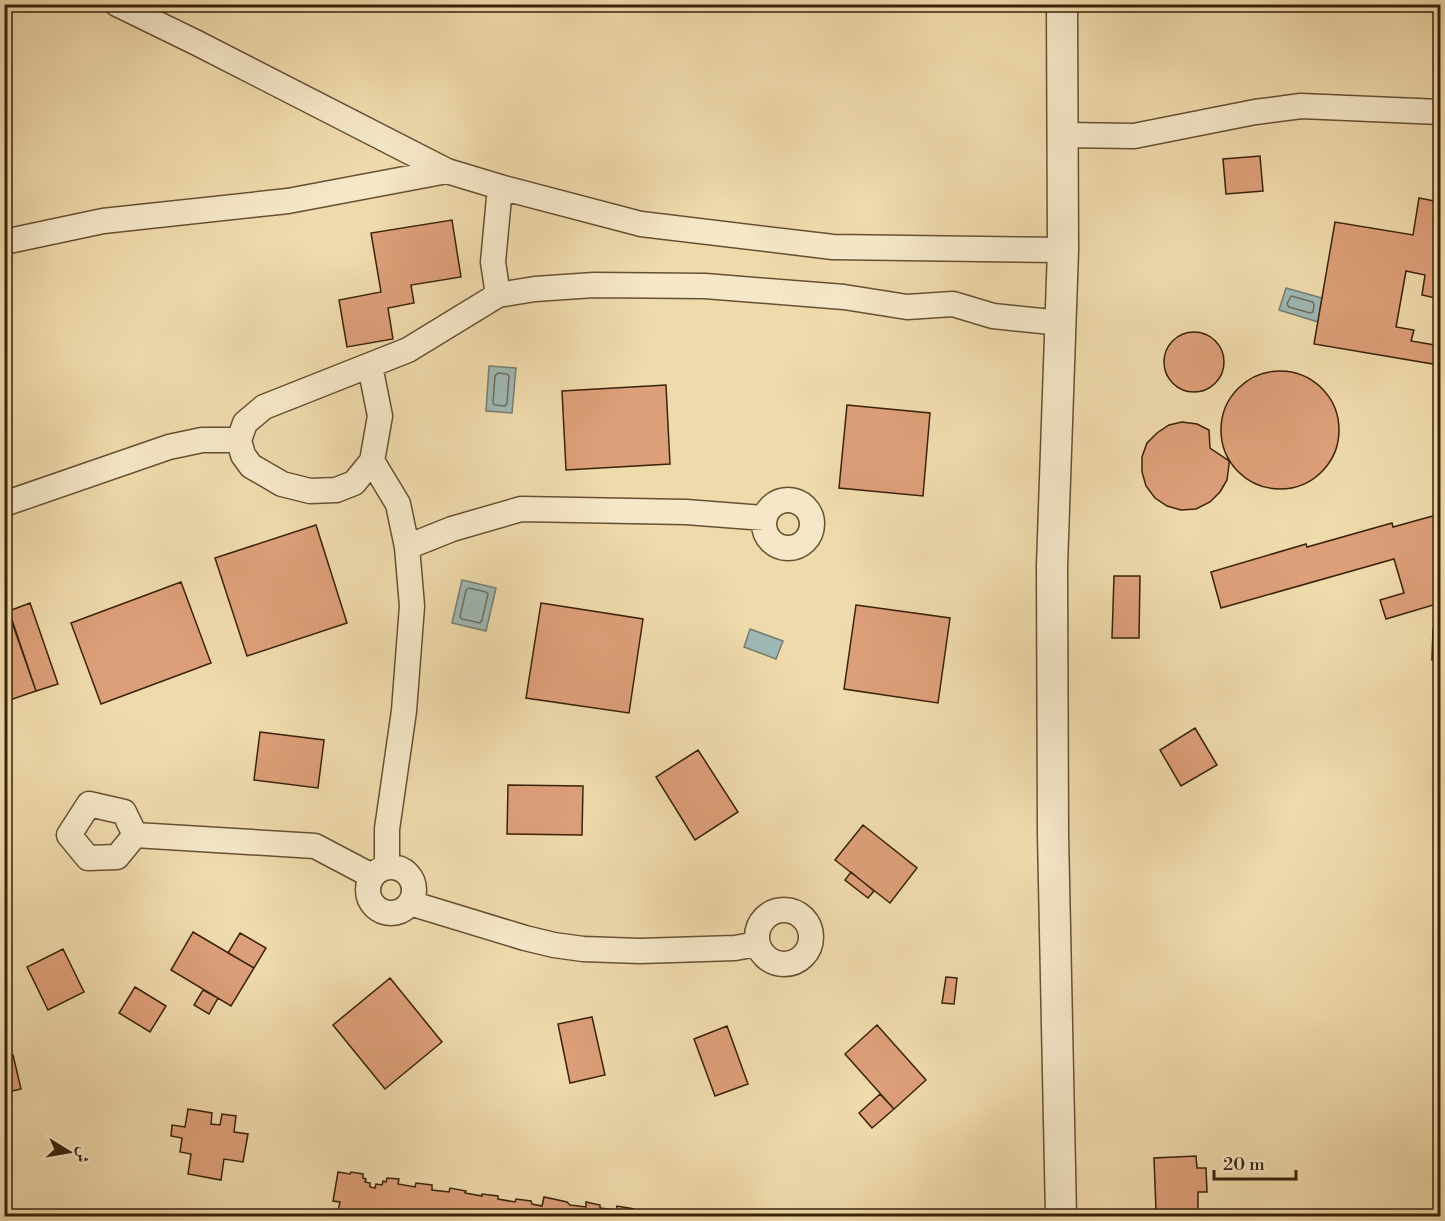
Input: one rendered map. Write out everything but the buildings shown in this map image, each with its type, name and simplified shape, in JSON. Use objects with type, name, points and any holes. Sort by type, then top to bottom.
[{"type":"street","points":[[117,4],[447,171],[641,225],[833,247],[1063,250]]},
{"type":"street","points":[[1061,1216],[1053,846],[1052,566],[1063,250],[1062,4]]},
{"type":"street","points":[[1063,135],[1134,136],[1255,112],[1301,106],[1440,112]]},
{"type":"street","points":[[4,242],[103,221],[288,201],[447,171]]},
{"type":"street","points":[[498,295],[493,262],[500,187]]},
{"type":"street","points":[[370,366],[380,416],[372,461],[354,483],[336,490],[310,491],[282,484],[251,466],[243,455],[239,440],[245,423],[264,407],[408,350],[498,295],[535,288],[594,285],[705,286],[844,297],[907,307],[953,304],[993,316],[1061,323]]},
{"type":"street","points":[[4,504],[168,447],[202,440],[239,440]]},
{"type":"street","points":[[135,835],[315,846],[380,871],[396,867],[405,871],[414,886],[414,895],[410,903],[395,912],[386,912],[377,909],[368,893],[369,884],[380,871],[387,829],[404,711],[412,606],[407,547],[398,504],[372,461]]},
{"type":"street","points":[[407,547],[452,529],[521,509],[686,512],[765,518]]},
{"type":"street","points":[[410,903],[525,938],[583,949],[640,951],[735,948],[757,944]]},
{"type":"water","points":[[1286,288],[1322,298],[1318,322],[1279,310]]},
{"type":"water","points":[[489,366],[516,368],[512,413],[486,411]]},
{"type":"water","points":[[462,580],[496,588],[486,631],[452,623]]},
{"type":"water","points":[[750,629],[783,641],[776,659],[744,647]]}]
